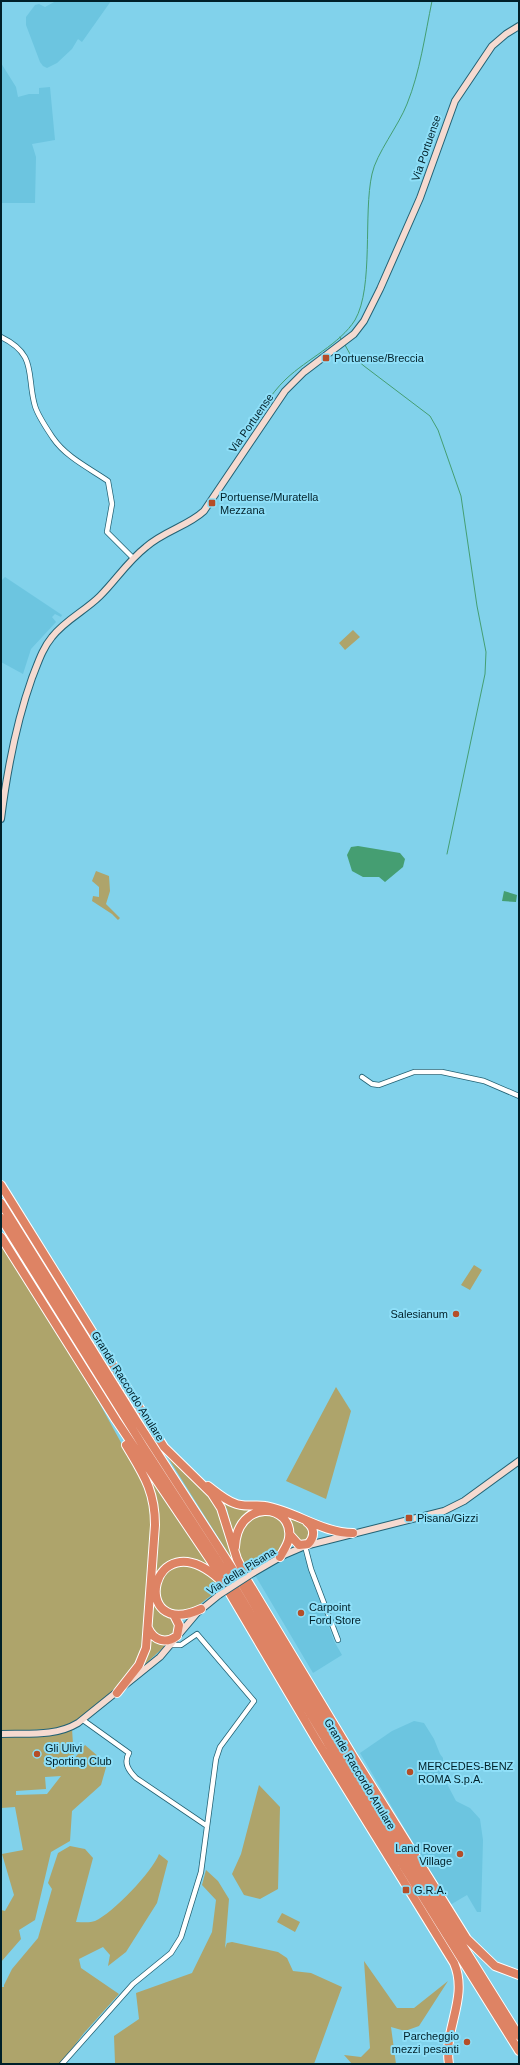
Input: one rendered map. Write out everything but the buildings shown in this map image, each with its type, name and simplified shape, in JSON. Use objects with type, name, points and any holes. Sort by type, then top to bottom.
[{"type":"highway","name":"Grande Raccordo Anulare","points":[[1,1185],[164,1447],[212,1494],[221,1508],[235,1552],[235,1583],[317,1741],[454,1963],[460,1982],[460,1995],[449,2039],[448,2064]]},
{"type":"highway","name":"Grande Raccordo Anulare","points":[[1,1204],[235,1583],[519,2036]]},
{"type":"highway","name":"Grande Raccordo Anulare","points":[[1,1218],[143,1446],[358,1763],[468,1940],[495,1966],[519,1975]]},
{"type":"highway","points":[[1,1237],[145,1465],[211,1561],[235,1583]]},
{"type":"highway","points":[[87,1374],[146,1481],[154,1499],[155,1525],[148,1628],[144,1657],[132,1675],[117,1693]]},
{"type":"highway","points":[[172,1456],[232,1503],[242,1506],[264,1505],[337,1531],[354,1533]]},
{"type":"highway","points":[[235,1552],[239,1528],[247,1517],[256,1512],[266,1510],[276,1513],[283,1519],[290,1535],[297,1544],[305,1546],[312,1540],[314,1533],[311,1525],[305,1520]]},
{"type":"highway","points":[[280,1557],[288,1544],[290,1535]]},
{"type":"highway","points":[[201,1609],[185,1615],[174,1615],[161,1607],[155,1594],[156,1580],[166,1568],[178,1563],[197,1564],[235,1583]]},
{"type":"highway","name":"Grande Raccordo Anulare","points":[[235,1583],[348,1777],[519,2051]]},
{"type":"highway","points":[[148,1628],[153,1636],[161,1641],[170,1640],[177,1636],[179,1625],[174,1615]]},
{"type":"main road","name":"Via Portuense","points":[[1,819],[19,717],[42,652],[56,631],[95,600],[133,558],[162,535],[192,520],[204,511],[285,391],[304,372],[360,328],[380,289],[404,236],[455,101],[492,46],[506,34],[519,26]]},
{"type":"main road","name":"Via della Pisana","points":[[1,1734],[53,1733],[67,1729],[83,1720],[158,1660],[201,1609],[219,1595],[280,1557],[305,1546],[444,1511],[464,1501],[519,1461]]},
{"type":"street","points":[[1,337],[18,348],[28,361],[36,406],[54,439],[66,452],[108,481],[112,504],[107,532],[133,558]]},
{"type":"street","points":[[362,1077],[379,1085],[410,1073],[423,1071],[442,1072],[484,1081],[519,1096]]},
{"type":"street","points":[[305,1546],[310,1564],[338,1640]]},
{"type":"street","points":[[62,2064],[133,1984],[176,1947],[182,1937],[201,1872],[214,1771],[220,1747],[254,1701],[197,1634],[181,1645],[170,1645]]},
{"type":"street","points":[[83,1720],[130,1753],[126,1760],[128,1769],[136,1778],[207,1826]]},
{"type":"shaded area","points":[[56,1],[111,1],[82,42],[78,39],[72,49],[57,63],[47,68],[40,62],[26,25],[26,17],[35,5],[39,4],[45,7]]},
{"type":"shaded area","points":[[1,63],[16,87],[18,97],[29,94],[39,94],[39,88],[50,87],[55,140],[32,144],[36,157],[35,203],[1,203]]},
{"type":"shaded area","points":[[5,577],[62,615],[61,617],[55,614],[52,617],[56,622],[31,649],[23,674],[1,662],[1,581]]},
{"type":"shaded area","points":[[353,630],[360,637],[345,650],[339,643]]},
{"type":"shaded area","points":[[358,846],[400,853],[405,859],[403,867],[385,882],[379,877],[363,877],[352,871],[347,855],[351,847]]},
{"type":"shaded area","points":[[96,871],[109,876],[110,891],[106,904],[120,918],[118,920],[112,914],[92,901],[93,896],[99,897],[99,887],[92,881]]},
{"type":"shaded area","points":[[504,891],[517,895],[516,902],[502,901]]},
{"type":"shaded area","points":[[1,1244],[91,1388],[146,1488],[153,1514],[144,1645],[135,1669],[117,1690],[76,1722],[58,1729],[1,1731]]},
{"type":"shaded area","points":[[474,1265],[482,1270],[470,1290],[461,1285]]},
{"type":"shaded area","points":[[336,1387],[351,1411],[326,1499],[286,1481]]},
{"type":"shaded area","points":[[165,1453],[210,1496],[219,1510],[240,1572]]},
{"type":"shaded area","points":[[138,1461],[210,1567],[196,1562],[181,1562],[166,1567],[155,1577],[157,1521]]},
{"type":"shaded area","points":[[218,1497],[258,1508],[243,1516],[233,1533],[227,1509]]},
{"type":"shaded area","points":[[258,1513],[277,1516],[283,1526],[285,1535],[279,1550],[264,1562],[247,1572],[237,1547],[242,1526]]},
{"type":"shaded area","points":[[281,1514],[296,1519],[304,1524],[307,1527],[310,1537],[300,1544]]},
{"type":"shaded area","points":[[302,1550],[334,1641],[342,1655],[313,1673],[255,1575],[286,1557]]},
{"type":"shaded area","points":[[189,1565],[214,1576],[222,1587],[195,1608],[178,1613],[166,1606],[161,1600],[160,1578],[173,1567]]},
{"type":"shaded area","points":[[153,1594],[164,1613],[175,1622],[173,1635],[162,1638],[151,1630]]},
{"type":"shaded area","points":[[150,1635],[167,1644],[140,1669]]},
{"type":"shaded area","points":[[414,1721],[424,1723],[434,1739],[443,1758],[445,1780],[456,1801],[470,1808],[480,1819],[483,1840],[481,1912],[477,1912],[467,1895],[450,1905],[360,1753],[392,1731]]},
{"type":"shaded area","points":[[72,1729],[74,1759],[85,1745],[107,1764],[101,1785],[72,1811],[70,1841],[51,1852],[35,1920],[19,1930],[21,1939],[1,1962],[1,1910],[5,1911],[14,1895],[2,1854],[23,1850],[15,1807],[1,1808],[1,1734]],"holes":[[[61,1776],[47,1794],[16,1795],[16,1791],[46,1789],[45,1777]]]},
{"type":"shaded area","points":[[259,1785],[280,1807],[278,1889],[260,1899],[244,1895],[232,1874],[241,1854]]},
{"type":"shaded area","points":[[70,1846],[85,1849],[93,1858],[76,1922],[95,1921],[112,1910],[149,1871],[159,1854],[168,1861],[157,1903],[126,1952],[108,1966],[110,1955],[103,1947],[79,1959],[81,1968],[119,1994],[84,2033],[60,2064],[1,2064],[1,1987],[4,1987],[12,1969],[38,1938],[52,1889],[48,1883],[58,1853]]},
{"type":"shaded area","points":[[206,1870],[218,1881],[229,1899],[225,1948],[227,1943],[232,1942],[278,1952],[287,1958],[293,1971],[311,1973],[342,1987],[314,2064],[105,2064],[115,2063],[114,2036],[139,2019],[136,1993],[192,1973],[212,1932],[216,1900],[202,1885]]},
{"type":"shaded area","points":[[282,1913],[300,1922],[295,1932],[277,1922]]},
{"type":"shaded area","points":[[364,1961],[397,2008],[414,2008],[448,1981],[419,2026],[405,2031],[391,2027],[396,2064],[352,2064],[344,2055],[361,2057],[370,2048]]},
{"type":"waterway","points":[[243,433],[280,385],[294,372],[341,337],[355,320],[361,306],[364,289],[369,190],[372,174],[374,166],[412,92],[422,53],[432,1]]},
{"type":"waterway","points":[[340,337],[342,341]]},
{"type":"waterway","points":[[345,345],[350,354],[364,366],[430,416],[438,430],[461,496],[477,606],[486,652],[485,674],[447,854]]},
{"type":"place","name":"Portuense/Breccia","points":[[326,358]]},
{"type":"place","name":"Portuense/Muratella Mezzana","points":[[212,503]]},
{"type":"place","name":"Salesianum","points":[[456,1314]]},
{"type":"place","name":"Pisana/Gizzi","points":[[409,1518]]},
{"type":"place","name":"Carpoint Ford Store","points":[[301,1613]]},
{"type":"place","name":"Gli Ulivi Sporting Club","points":[[37,1754]]},
{"type":"place","name":"MERCEDES-BENZ ROMA S.p.A.","points":[[410,1772]]},
{"type":"place","name":"Land Rover Village","points":[[460,1854]]},
{"type":"place","name":"G.R.A.","points":[[406,1890]]},
{"type":"place","name":"Parcheggio mezzi pesanti","points":[[467,2042]]}]
